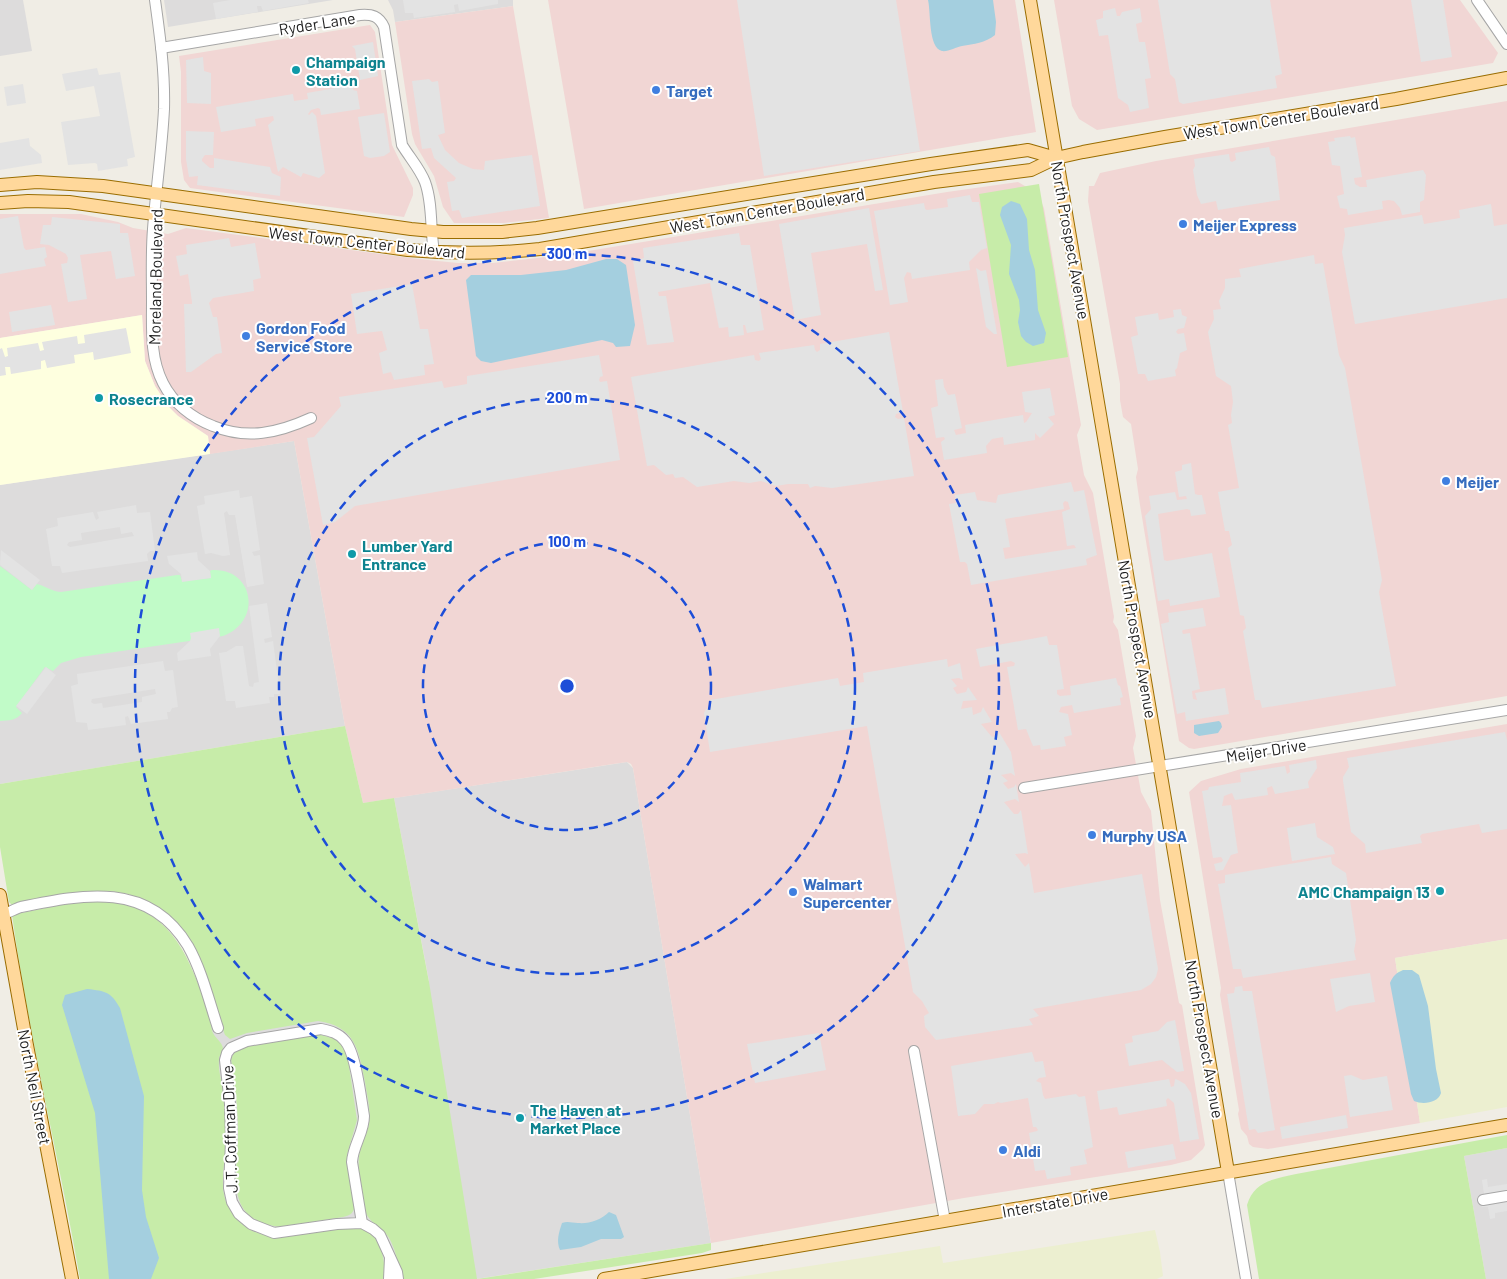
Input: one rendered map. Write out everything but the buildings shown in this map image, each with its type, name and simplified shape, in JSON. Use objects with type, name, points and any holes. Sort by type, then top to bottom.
[{"type":"main road","name":"North Prospect Avenue","points":[[1030,0],[1228,1172]]},
{"type":"main road","name":"West Town Center Boulevard","points":[[0,203],[28,201],[69,202],[434,252],[478,254],[540,249],[925,183],[1031,170],[1056,158],[1507,78]]},
{"type":"main road","name":"West Town Center Boulevard","points":[[0,185],[37,182],[70,183],[431,230],[479,233],[537,228],[936,163],[1028,150],[1056,158]]},
{"type":"main road","name":"North Neil Street","points":[[0,895],[2,915],[72,1279]]},
{"type":"main road","name":"Interstate Drive","points":[[604,1279],[1507,1125]]},
{"type":"street","name":"Moreland Boulevard","points":[[154,0],[161,48],[164,108],[154,215],[152,295],[154,352],[157,368],[169,392],[188,414],[203,422],[232,432],[260,434],[286,428],[311,418]]},
{"type":"street","points":[[1477,0],[1507,44]]},
{"type":"street","name":"Ryder Lane","points":[[161,48],[360,15],[375,16],[384,27],[402,145],[425,182],[431,205],[431,230],[434,252]]},
{"type":"street","name":"Meijer Drive","points":[[1024,788],[1507,710]]},
{"type":"street","points":[[2,915],[20,907],[96,895],[117,897],[152,908],[178,932],[188,947],[201,976],[218,1028]]},
{"type":"street","name":"J.T. Coffman Drive","points":[[321,1029],[334,1033],[346,1041],[354,1065],[364,1116],[352,1162],[362,1223],[337,1224],[274,1233],[251,1224],[239,1214],[232,1202],[229,1188],[230,1113],[225,1060],[231,1048],[247,1040],[321,1029]]},
{"type":"street","points":[[914,1050],[946,1221]]},
{"type":"street","name":"North Prospect Avenue","points":[[1228,1172],[1246,1279]]},
{"type":"street","points":[[1483,1200],[1507,1196]]},
{"type":"street","points":[[362,1223],[380,1235],[397,1272],[398,1279]]},
{"type":"street","points":[[389,1279],[390,1257]]},
{"type":"shaded area","points":[[0,0],[23,0],[32,51],[0,56]]},
{"type":"shaded area","points":[[164,0],[333,0],[168,27]]},
{"type":"shaded area","points":[[230,0],[308,0],[309,3],[263,11],[261,6],[257,6],[258,12],[216,19],[213,3]]},
{"type":"shaded area","points":[[388,0],[513,0],[513,6],[395,22],[393,10]]},
{"type":"shaded area","points":[[403,0],[498,0],[498,4],[459,11],[458,4],[454,5],[455,12],[414,18],[413,13],[405,13]]},
{"type":"shaded area","points":[[548,0],[1015,0],[1036,132],[584,209]]},
{"type":"shaded area","points":[[737,0],[896,0],[920,151],[764,176]]},
{"type":"shaded area","points":[[1054,0],[1460,0],[1498,53],[1493,63],[1097,130],[1079,119],[1072,106]]},
{"type":"shaded area","points":[[1158,0],[1270,0],[1282,74],[1275,76],[1277,88],[1183,104],[1179,102],[1175,79],[1170,74]]},
{"type":"shaded area","points":[[1411,0],[1443,0],[1452,57],[1421,62]]},
{"type":"shaded area","points":[[513,6],[549,218],[504,223],[454,223],[443,207],[434,176],[415,144],[412,134],[395,22]]},
{"type":"shaded area","points":[[1115,8],[1117,16],[1120,16],[1122,12],[1140,8],[1142,22],[1136,24],[1139,42],[1145,42],[1151,78],[1145,79],[1149,108],[1130,112],[1128,105],[1118,98],[1108,35],[1099,36],[1096,20],[1103,18],[1103,11]]},
{"type":"shaded area","points":[[370,25],[375,32],[392,145],[413,188],[413,195],[404,217],[190,188],[184,180],[181,162],[181,72],[179,56]]},
{"type":"shaded area","points":[[373,42],[378,76],[360,80],[355,49],[352,46]]},
{"type":"shaded area","points":[[203,57],[204,71],[211,73],[211,104],[187,103],[186,60]]},
{"type":"shaded area","points":[[97,68],[99,75],[120,72],[135,157],[127,159],[128,166],[98,171],[97,164],[95,163],[68,165],[61,122],[100,116],[94,86],[66,91],[62,74]]},
{"type":"shaded area","points":[[429,79],[432,82],[438,81],[445,133],[438,135],[445,150],[459,163],[473,169],[484,170],[485,161],[532,155],[540,206],[462,218],[459,210],[452,211],[447,182],[454,181],[456,178],[434,158],[431,148],[422,149],[412,81]]},
{"type":"shaded area","points":[[23,84],[26,103],[7,106],[4,87]]},
{"type":"shaded area","points":[[353,85],[353,90],[357,91],[360,109],[321,115],[318,108],[311,110],[308,114],[312,112],[316,116],[325,173],[319,178],[303,173],[301,177],[283,167],[278,172],[268,125],[274,120],[273,116],[255,119],[256,126],[221,132],[216,107],[293,94],[294,101],[308,99],[307,93]]},
{"type":"shaded area","points":[[1507,101],[1507,696],[1194,749],[1189,748],[1179,741],[1140,505],[1136,477],[1138,469],[1131,424],[1123,417],[1120,400],[1120,384],[1088,201],[1089,186],[1094,186],[1100,173],[1156,161]]},
{"type":"shaded area","points":[[384,113],[390,152],[384,156],[370,158],[364,156],[358,117]]},
{"type":"shaded area","points":[[186,131],[214,132],[213,155],[205,155],[202,159],[210,168],[214,168],[214,158],[270,167],[272,173],[281,177],[280,196],[197,185],[198,176],[189,177],[186,159]]},
{"type":"shaded area","points":[[1350,136],[1351,138],[1355,137],[1362,177],[1354,178],[1355,184],[1360,187],[1367,187],[1366,180],[1423,170],[1426,175],[1424,200],[1420,202],[1420,212],[1402,215],[1400,208],[1394,201],[1389,200],[1382,201],[1383,209],[1348,215],[1347,209],[1340,208],[1337,196],[1344,194],[1340,166],[1332,165],[1328,142],[1335,141],[1334,138]]},
{"type":"shaded area","points":[[29,138],[30,146],[41,155],[42,163],[0,170],[0,143]]},
{"type":"shaded area","points":[[1269,147],[1271,155],[1275,157],[1280,200],[1218,210],[1216,201],[1201,204],[1197,195],[1193,170],[1195,166],[1194,159],[1229,154],[1230,161],[1232,162],[1236,160],[1235,153]]},
{"type":"shaded area","points":[[1018,182],[1037,193],[1044,208],[1081,425],[1077,435],[1084,475],[1093,493],[1114,617],[1113,622],[1118,630],[1136,736],[1133,748],[1141,792],[1151,811],[1160,900],[1179,1003],[1182,1005],[1205,1145],[1191,1160],[1171,1165],[964,1198],[711,1243],[631,764],[627,762],[613,764],[363,803],[345,726],[294,441],[210,454],[208,436],[178,416],[168,406],[155,386],[145,361],[142,315],[0,338],[0,214],[81,214],[118,222],[133,228],[168,234],[186,228],[418,259],[458,263],[493,263],[564,255]]},
{"type":"shaded area","points":[[970,195],[972,202],[979,202],[987,248],[981,250],[969,262],[970,270],[912,279],[911,273],[907,272],[904,278],[908,302],[890,305],[874,211],[924,203],[927,210],[948,207],[947,199]]},
{"type":"shaded area","points":[[1491,204],[1494,226],[1507,224],[1507,298],[1355,324],[1342,252],[1345,235],[1344,228],[1422,215],[1424,224],[1460,218],[1459,210]]},
{"type":"shaded area","points":[[869,208],[883,290],[875,291],[867,244],[811,253],[821,315],[795,320],[779,224]]},
{"type":"shaded area","points":[[18,216],[24,248],[26,250],[45,247],[47,257],[44,259],[46,266],[0,274],[0,219]]},
{"type":"shaded area","points":[[52,217],[120,224],[120,233],[128,233],[135,276],[116,279],[111,251],[80,255],[87,299],[68,302],[61,264],[67,263],[68,258],[66,254],[49,245],[40,244],[43,225],[51,225]]},
{"type":"shaded area","points":[[739,233],[741,245],[750,245],[764,330],[747,333],[745,325],[743,325],[744,335],[729,337],[728,327],[719,328],[710,283],[658,292],[659,296],[666,296],[674,342],[647,345],[633,261],[644,258],[643,248]]},
{"type":"shaded area","points":[[229,238],[231,247],[255,243],[261,278],[253,280],[254,291],[213,298],[209,303],[213,317],[217,317],[222,353],[216,354],[191,372],[186,372],[184,304],[192,304],[192,302],[188,274],[180,276],[176,256],[187,254],[186,245]]},
{"type":"shaded area","points":[[1314,255],[1315,264],[1323,263],[1339,355],[1345,368],[1382,580],[1379,592],[1396,686],[1262,708],[1260,700],[1255,700],[1243,631],[1246,628],[1244,616],[1240,615],[1228,548],[1232,545],[1229,531],[1225,531],[1218,492],[1239,488],[1228,425],[1232,423],[1233,402],[1231,386],[1216,376],[1208,332],[1214,319],[1213,310],[1221,309],[1219,301],[1225,288],[1225,279],[1241,277],[1239,269]]},
{"type":"shaded area","points":[[976,268],[981,271],[986,270],[997,334],[994,334],[986,327]]},
{"type":"shaded area","points":[[412,284],[420,329],[428,329],[434,364],[424,365],[425,375],[394,380],[391,372],[383,374],[379,353],[387,350],[382,331],[357,334],[351,294]]},
{"type":"shaded area","points":[[51,305],[55,325],[12,332],[9,312]]},
{"type":"shaded area","points":[[1181,309],[1182,315],[1187,317],[1184,328],[1178,329],[1176,332],[1178,334],[1184,333],[1187,350],[1180,353],[1175,370],[1176,376],[1148,381],[1145,374],[1138,374],[1131,337],[1138,335],[1135,317],[1158,313],[1159,320],[1174,317],[1173,310]]},
{"type":"shaded area","points":[[142,315],[145,361],[155,386],[168,406],[178,416],[208,436],[210,454],[0,485],[0,338]]},
{"type":"shaded area","points":[[126,328],[131,353],[94,360],[93,352],[74,355],[75,363],[47,368],[45,360],[41,361],[41,369],[11,374],[10,367],[5,367],[6,375],[0,376],[0,349],[2,348],[5,357],[8,356],[7,348],[38,343],[40,351],[44,350],[42,342],[77,336],[78,344],[85,343],[84,335]]},
{"type":"shaded area","points":[[889,332],[903,412],[896,414],[895,417],[898,419],[904,418],[914,476],[832,488],[815,486],[810,488],[808,484],[776,486],[761,481],[749,483],[734,481],[697,487],[683,477],[675,478],[673,474],[666,475],[654,465],[647,466],[631,377],[754,355],[755,360],[759,361],[761,359],[759,353],[814,345],[817,352],[820,350],[820,344]]},
{"type":"shaded area","points":[[599,355],[603,376],[599,380],[600,382],[607,381],[620,460],[355,506],[335,522],[323,525],[307,438],[314,437],[341,406],[339,397],[442,381],[444,388],[467,384],[467,376]]},
{"type":"shaded area","points":[[943,379],[948,395],[955,394],[962,428],[954,430],[956,435],[966,433],[965,425],[1023,415],[1024,423],[1026,422],[1032,413],[1025,412],[1022,392],[1050,388],[1055,415],[1048,417],[1054,424],[1040,438],[1035,433],[1035,440],[1004,445],[1003,437],[992,439],[986,446],[987,453],[944,460],[941,442],[945,439],[944,437],[936,438],[931,408],[938,406],[935,380]]},
{"type":"shaded area","points":[[294,441],[345,726],[0,784],[0,485]]},
{"type":"shaded area","points":[[1191,463],[1195,494],[1202,495],[1206,514],[1191,516],[1190,510],[1187,509],[1158,514],[1164,560],[1212,553],[1220,597],[1170,606],[1169,599],[1158,601],[1145,516],[1151,509],[1149,496],[1175,492],[1177,500],[1187,499],[1186,496],[1179,497],[1175,472],[1182,470],[1182,465]]},
{"type":"shaded area","points":[[1071,482],[1074,492],[1084,490],[1097,555],[1086,559],[1087,565],[971,585],[967,564],[960,562],[949,504],[956,503],[955,495],[975,492],[977,500],[996,503],[998,495]],"holes":[[[1065,501],[1068,502],[1070,509],[1062,512],[1067,546],[1074,545],[1076,548],[1005,559],[1003,548],[1010,547],[1005,519],[1064,509],[1063,503]]]},
{"type":"shaded area","points":[[239,490],[240,498],[252,496],[260,550],[252,552],[254,556],[260,555],[264,584],[247,587],[235,515],[229,515],[227,511],[224,513],[230,555],[205,554],[197,506],[205,504],[204,496]]},
{"type":"shaded area","points":[[136,505],[137,513],[150,512],[155,551],[150,551],[147,554],[148,561],[62,573],[60,566],[52,566],[46,529],[58,526],[57,518],[93,512],[96,520],[99,518],[97,512]],"holes":[[[120,527],[121,534],[132,532],[134,536],[70,547],[67,545],[69,542],[82,540],[81,533]]]},
{"type":"shaded area","points":[[1,550],[40,580],[32,590],[0,565]]},
{"type":"shaded area","points":[[197,552],[198,560],[210,571],[211,578],[182,582],[181,574],[169,564],[167,556]]},
{"type":"shaded area","points":[[267,603],[272,637],[264,639],[265,643],[273,641],[280,694],[274,694],[274,697],[269,697],[270,703],[236,708],[235,701],[226,701],[219,653],[226,652],[236,646],[243,646],[249,686],[253,687],[254,683],[259,682],[249,606]]},
{"type":"shaded area","points":[[1203,608],[1206,626],[1182,631],[1183,634],[1190,633],[1200,689],[1192,691],[1193,699],[1197,700],[1195,693],[1225,688],[1229,714],[1186,721],[1185,712],[1177,714],[1161,624],[1169,622],[1168,613]]},
{"type":"shaded area","points":[[219,628],[220,636],[210,649],[211,656],[178,661],[177,653],[190,641],[190,633]]},
{"type":"shaded area","points":[[1047,636],[1049,645],[1057,645],[1064,689],[1057,690],[1057,694],[1060,696],[1071,695],[1070,686],[1116,678],[1123,697],[1120,698],[1121,705],[1074,713],[1072,705],[1061,707],[1059,712],[1068,714],[1072,735],[1064,737],[1066,746],[1041,750],[1040,745],[1033,746],[1026,729],[1018,730],[1007,667],[1014,666],[1015,663],[1011,661],[980,667],[976,649]]},
{"type":"shaded area","points":[[947,659],[948,667],[960,663],[963,680],[959,678],[951,679],[957,686],[953,688],[957,694],[966,692],[968,687],[977,700],[963,701],[961,709],[972,707],[973,715],[981,712],[983,707],[992,722],[981,724],[992,737],[998,735],[999,732],[1011,752],[1015,776],[1011,773],[1001,775],[1008,781],[1003,783],[1008,789],[1016,784],[1019,802],[1015,799],[1004,802],[1014,814],[1018,814],[1021,810],[1028,854],[1015,854],[1025,867],[1029,863],[1034,893],[1142,874],[1158,969],[1156,977],[1151,984],[1141,990],[1033,1009],[1039,1016],[1029,1019],[1033,1025],[936,1040],[925,1027],[924,1016],[929,1013],[922,1001],[913,992],[867,726],[710,752],[704,713],[706,709],[710,708],[710,700],[838,678],[840,686],[864,682],[863,673]]},
{"type":"shaded area","points":[[163,661],[165,671],[173,670],[178,707],[172,708],[170,712],[167,712],[168,719],[131,724],[128,716],[125,717],[126,725],[88,730],[87,723],[76,722],[71,686],[78,684],[77,674]],"holes":[[[155,689],[156,694],[142,697],[142,702],[103,708],[102,703],[94,704],[91,702],[92,699]]]},
{"type":"shaded area","points":[[46,667],[56,675],[27,714],[16,706]]},
{"type":"shaded area","points":[[1507,724],[1507,939],[1395,958],[1420,1123],[1268,1149],[1253,1147],[1249,1144],[1247,1136],[1241,1129],[1238,1114],[1239,1110],[1220,995],[1221,988],[1189,792],[1201,781],[1241,769]]},
{"type":"shaded area","points":[[1505,732],[1507,740],[1507,829],[1482,833],[1479,824],[1422,834],[1420,836],[1422,843],[1366,853],[1365,844],[1351,832],[1343,781],[1343,777],[1349,767],[1347,758]]},
{"type":"shaded area","points":[[1316,760],[1317,768],[1308,782],[1309,788],[1275,794],[1272,786],[1267,788],[1268,795],[1235,800],[1232,793],[1224,796],[1222,806],[1231,805],[1238,853],[1231,855],[1223,870],[1216,871],[1214,864],[1223,860],[1221,857],[1213,858],[1202,791],[1208,790],[1209,787],[1241,782],[1240,773],[1285,766],[1287,774],[1290,772],[1289,765]]},
{"type":"shaded area","points":[[627,762],[633,768],[711,1243],[476,1279],[90,1279],[48,1043],[429,981],[394,798]]},
{"type":"shaded area","points":[[1315,823],[1317,837],[1333,847],[1335,854],[1292,861],[1287,828]]},
{"type":"shaded area","points":[[1331,857],[1332,864],[1346,873],[1356,940],[1354,951],[1356,960],[1243,978],[1241,969],[1233,969],[1218,884],[1225,883],[1225,875]]},
{"type":"shaded area","points":[[1507,939],[1507,1107],[1420,1123],[1395,958]]},
{"type":"shaded area","points":[[1370,973],[1375,1002],[1349,1006],[1336,1012],[1330,979]]},
{"type":"shaded area","points":[[1242,986],[1243,991],[1252,991],[1275,1130],[1258,1133],[1255,1129],[1249,1130],[1227,994],[1234,993],[1235,987]]},
{"type":"shaded area","points":[[1175,1020],[1184,1071],[1177,1072],[1162,1060],[1129,1066],[1125,1044],[1133,1042],[1132,1036],[1158,1031],[1167,1022]]},
{"type":"shaded area","points":[[819,1033],[826,1070],[755,1083],[747,1044]]},
{"type":"shaded area","points":[[1032,1052],[1035,1062],[1043,1061],[1046,1077],[1039,1078],[1036,1081],[1041,1083],[1045,1099],[1076,1094],[1079,1097],[1085,1096],[1093,1147],[1084,1150],[1087,1164],[1070,1167],[1071,1175],[1047,1179],[1045,1170],[1035,1171],[1029,1133],[1038,1130],[1036,1127],[1033,1127],[1028,1098],[984,1104],[975,1114],[958,1116],[951,1066]]},
{"type":"shaded area","points":[[1351,1075],[1363,1080],[1387,1076],[1393,1110],[1350,1117],[1344,1076]]},
{"type":"shaded area","points":[[1169,1079],[1171,1087],[1174,1086],[1175,1079],[1185,1084],[1191,1093],[1199,1139],[1180,1142],[1174,1103],[1168,1098],[1166,1100],[1167,1106],[1119,1115],[1117,1107],[1100,1110],[1097,1091]]},
{"type":"shaded area","points":[[1346,1115],[1348,1128],[1282,1139],[1280,1127]]},
{"type":"shaded area","points":[[1173,1144],[1176,1159],[1128,1168],[1125,1152]]},
{"type":"shaded area","points":[[1507,1148],[1507,1279],[1486,1279],[1464,1156]]},
{"type":"shaded area","points":[[1487,1179],[1488,1187],[1507,1184],[1507,1211],[1495,1213],[1495,1218],[1490,1219],[1488,1207],[1482,1207],[1480,1196],[1484,1194],[1482,1180]]},
{"type":"shaded area","points":[[1155,1230],[1163,1276],[1157,1279],[725,1279],[940,1246],[943,1263]]},
{"type":"green space","points":[[1039,184],[1068,357],[1007,367],[979,194]]},
{"type":"green space","points":[[0,566],[32,590],[36,584],[61,592],[177,575],[180,575],[182,581],[211,578],[210,571],[212,570],[226,572],[237,578],[245,586],[248,608],[244,620],[235,629],[223,636],[81,657],[61,663],[53,671],[45,667],[16,707],[22,713],[20,716],[15,719],[0,721]]},
{"type":"green space","points":[[345,726],[363,803],[394,798],[429,982],[477,1279],[401,1279],[398,1263],[389,1238],[372,1222],[365,1210],[360,1184],[359,1163],[361,1148],[369,1124],[369,1108],[360,1060],[353,1041],[348,1034],[340,1028],[318,1021],[247,1033],[230,1039],[225,1035],[200,962],[156,906],[128,894],[110,891],[89,891],[21,904],[12,905],[9,902],[0,847],[0,784]]},
{"type":"green space","points":[[83,900],[123,904],[139,909],[153,917],[166,928],[177,941],[186,957],[203,996],[213,1033],[223,1046],[219,1063],[226,1126],[223,1187],[226,1202],[234,1216],[241,1223],[258,1233],[276,1237],[296,1236],[350,1227],[365,1230],[379,1243],[386,1279],[80,1279],[35,1052],[12,915]]},
{"type":"green space","points":[[318,1034],[335,1039],[341,1044],[348,1059],[357,1120],[347,1155],[355,1204],[354,1210],[343,1217],[281,1227],[262,1223],[249,1215],[241,1204],[237,1191],[238,1120],[231,1059],[236,1051],[245,1047]]},
{"type":"green space","points":[[1507,1135],[1507,1148],[1464,1156],[1486,1279],[1259,1279],[1247,1205],[1250,1197],[1266,1182],[1296,1174]]},
{"type":"green space","points":[[711,1243],[711,1250],[702,1253],[534,1279],[477,1279]]},
{"type":"water","points":[[928,0],[993,0],[996,22],[995,35],[979,43],[942,51],[934,43],[932,37]]},
{"type":"water","points":[[1011,201],[1020,204],[1027,219],[1029,250],[1035,270],[1038,310],[1046,333],[1044,343],[1033,346],[1021,336],[1018,322],[1019,300],[1009,274],[1011,245],[1000,215],[1002,207]]},
{"type":"water","points":[[606,259],[617,259],[626,265],[635,325],[630,346],[616,347],[613,343],[602,340],[491,363],[481,361],[476,356],[466,280],[471,275],[521,275],[566,270]]},
{"type":"water","points":[[1219,721],[1222,727],[1218,733],[1199,736],[1194,733],[1194,725]]},
{"type":"water","points":[[1412,970],[1419,975],[1428,1006],[1441,1093],[1437,1099],[1430,1102],[1414,1101],[1411,1094],[1390,983],[1398,972]]},
{"type":"water","points":[[87,989],[111,995],[120,1008],[144,1096],[142,1190],[146,1217],[159,1258],[151,1279],[109,1279],[95,1113],[62,1005],[65,995]]},
{"type":"water","points":[[609,1212],[616,1215],[624,1237],[621,1239],[601,1239],[581,1247],[560,1250],[558,1240],[562,1223],[591,1222]]},
{"type":"place","name":"Champaign Station","points":[[296,70]]},
{"type":"place","name":"Target","points":[[656,90]]},
{"type":"place","name":"Meijer Express","points":[[1183,224]]},
{"type":"place","name":"Gordon Food Service Store","points":[[246,336]]},
{"type":"place","name":"Rosecrance","points":[[99,398]]},
{"type":"place","name":"Meijer","points":[[1446,481]]},
{"type":"place","name":"Lumber Yard Entrance","points":[[352,554]]},
{"type":"place","name":"Murphy USA","points":[[1092,835]]},
{"type":"place","name":"AMC Champaign 13","points":[[1440,891]]},
{"type":"place","name":"Walmart Supercenter","points":[[793,892]]},
{"type":"place","name":"The Haven at Market Place","points":[[520,1118]]},
{"type":"place","name":"Aldi","points":[[1003,1150]]}]
